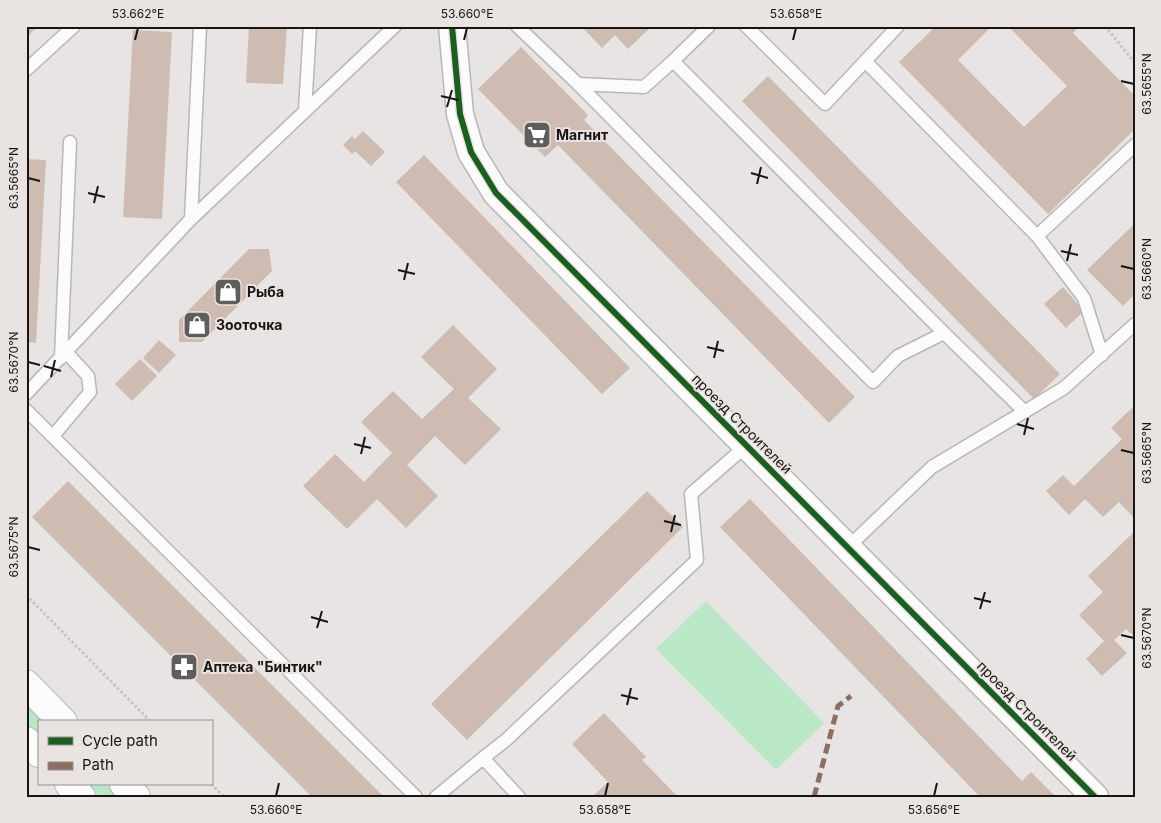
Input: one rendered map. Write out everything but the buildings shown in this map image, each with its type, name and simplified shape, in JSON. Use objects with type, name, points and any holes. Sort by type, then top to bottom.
[{"type":"main road","points":[[26,684],[61,720]]},
{"type":"main road","points":[[26,740],[38,752]]},
{"type":"main road","points":[[71,786],[81,797]]},
{"type":"main road","points":[[126,786],[136,797]]},
{"type":"street","name":"проезд Строителей","points":[[452,26],[460,114],[471,152],[496,194],[1095,797]]},
{"type":"lane","points":[[26,70],[74,26]]},
{"type":"lane","points":[[190,219],[200,26]]},
{"type":"lane","points":[[305,111],[310,26]]},
{"type":"lane","points":[[26,394],[190,219],[394,26]]},
{"type":"lane","points":[[517,26],[578,84],[873,382],[898,356],[944,332]]},
{"type":"lane","points":[[578,84],[644,87],[709,26]]},
{"type":"lane","points":[[746,26],[825,104],[898,26]]},
{"type":"lane","points":[[673,61],[1025,412]]},
{"type":"lane","points":[[865,62],[1037,236],[1084,298],[1102,355]]},
{"type":"lane","points":[[63,355],[70,142]]},
{"type":"lane","points":[[1037,236],[1135,145]]},
{"type":"lane","points":[[847,548],[932,467],[1064,388],[1135,324]]},
{"type":"lane","points":[[53,436],[90,392],[88,376],[63,355]]},
{"type":"lane","points":[[26,410],[416,797]]},
{"type":"lane","points":[[436,797],[527,721],[697,560],[691,494],[746,446]]},
{"type":"lane","points":[[483,758],[519,797]]},
{"type":"path","points":[[1105,26],[1135,62]]},
{"type":"path","points":[[26,594],[149,720]]},
{"type":"path","points":[[212,785],[224,797]]},
{"type":"green space","points":[[706,601],[824,723],[776,770],[656,649]]},
{"type":"green space","points":[[26,702],[44,720],[38,720],[38,734],[26,723]]},
{"type":"green space","points":[[90,786],[108,786],[118,797],[100,797]]},
{"type":"marked path","points":[[814,797],[838,706],[851,696]]},
{"type":"cycle path","points":[[452,26],[460,114],[471,152],[496,193],[1095,797]]},
{"type":"place","name":"Магнит","points":[[537,135]]},
{"type":"place","name":"Рыба","points":[[228,292]]},
{"type":"place","name":"Зооточка","points":[[197,325]]},
{"type":"place","name":"Аптека \"Бинтик\"","points":[[184,667]]}]
